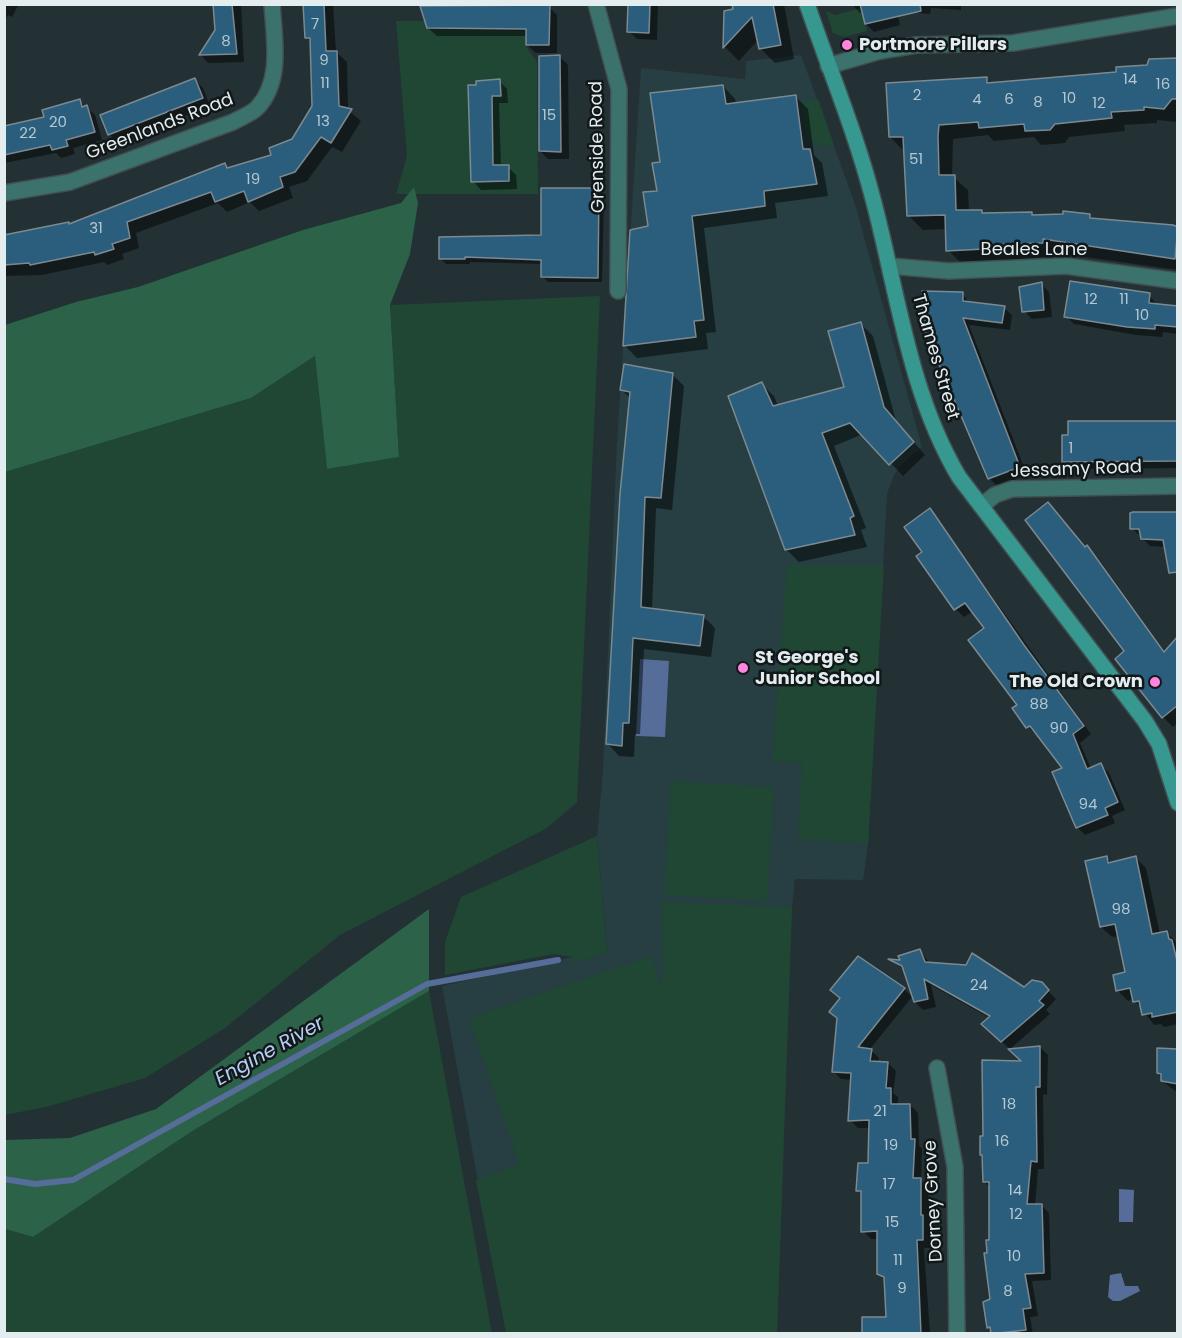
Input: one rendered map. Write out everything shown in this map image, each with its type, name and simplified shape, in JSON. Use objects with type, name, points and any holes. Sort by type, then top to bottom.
[{"type":"street","name":"Greenlands Road","points":[[4,193],[70,182],[233,122],[256,109],[268,93],[274,74],[272,4]]},
{"type":"street","name":"Grenside Road","points":[[596,4],[619,89],[618,291]]},
{"type":"street","name":"Thames Street","points":[[807,4],[873,196],[919,384],[944,450],[981,506],[1145,721],[1159,744],[1178,802]]},
{"type":"street","points":[[828,66],[880,51],[917,45],[1013,43],[1178,16]]},
{"type":"street","name":"Beales Lane","points":[[890,266],[949,271],[1066,266],[1178,281]]},
{"type":"street","name":"Jessamy Road","points":[[981,506],[995,495],[1012,489],[1178,486]]},
{"type":"street","name":"Dorney Grove","points":[[938,1068],[955,1167],[957,1334]]},
{"type":"shaded area","name":"St George's Junior School","points":[[801,55],[855,204],[922,447],[901,465],[894,475],[887,494],[868,844],[863,880],[795,879],[792,907],[777,1333],[506,1333],[442,986],[573,957],[573,962],[607,952],[597,836],[603,771],[617,442],[641,68],[745,79],[746,61]]},
{"type":"green space","points":[[861,8],[867,31],[844,37],[833,33],[826,11],[835,15]]},
{"type":"green space","points":[[396,21],[425,21],[428,29],[525,31],[525,45],[537,62],[538,197],[537,194],[396,194],[407,156]]},
{"type":"green space","points":[[818,99],[834,145],[822,147],[807,138],[801,103]]},
{"type":"green space","points":[[414,187],[418,203],[410,254],[390,305],[399,457],[327,469],[315,356],[251,398],[5,472],[5,325],[76,302],[138,287],[303,230],[401,203]]},
{"type":"green space","points":[[600,296],[577,802],[547,828],[340,935],[225,1028],[145,1078],[50,1106],[5,1115],[5,472],[251,398],[315,356],[327,469],[399,457],[390,305]]},
{"type":"green space","points":[[787,565],[884,565],[868,844],[798,839],[802,762],[772,761]]},
{"type":"green space","points":[[671,781],[774,787],[767,901],[664,895]]},
{"type":"green space","points":[[597,836],[607,953],[573,963],[572,957],[554,954],[445,975],[445,942],[461,897]]},
{"type":"green space","points":[[662,902],[792,907],[777,1333],[506,1333],[476,1180],[519,1164],[469,1018],[651,956],[663,990]]},
{"type":"green space","points":[[429,909],[429,991],[194,1130],[33,1237],[5,1229],[5,1140],[70,1138],[156,1109]]},
{"type":"green space","points":[[429,991],[492,1333],[5,1333],[4,1229],[33,1237],[194,1130]]},
{"type":"water","points":[[640,659],[669,661],[665,737],[636,736]]},
{"type":"water","points":[[1119,1189],[1134,1190],[1133,1222],[1119,1222]]},
{"type":"water","points":[[1121,1273],[1125,1286],[1138,1286],[1140,1291],[1120,1301],[1113,1301],[1108,1297],[1110,1275]]},
{"type":"building","points":[[213,4],[232,4],[237,54],[199,55],[215,30]]},
{"type":"building","points":[[303,4],[324,4],[326,51],[337,51],[339,106],[352,109],[331,143],[321,137],[295,172],[280,177],[283,187],[248,202],[244,191],[215,202],[211,192],[127,222],[130,238],[112,244],[114,249],[95,255],[94,252],[30,265],[29,263],[4,265],[4,235],[69,222],[69,224],[225,163],[227,168],[271,155],[269,148],[292,139],[312,106],[310,38],[305,38]]},
{"type":"building","points":[[628,4],[650,4],[649,33],[627,32]]},
{"type":"building","points":[[732,4],[773,4],[781,45],[759,49],[752,17],[723,48],[724,11],[733,9]]},
{"type":"building","points":[[860,4],[920,4],[921,11],[865,24]]},
{"type":"building","points":[[550,5],[549,45],[526,45],[526,29],[427,28],[420,6]]},
{"type":"building","points":[[560,55],[561,152],[539,151],[539,56]]},
{"type":"building","points":[[1178,58],[1178,99],[1172,99],[1164,109],[1144,107],[1144,110],[1111,112],[1112,118],[1055,124],[1050,130],[1025,131],[1024,124],[979,128],[978,122],[939,125],[938,136],[939,175],[955,175],[956,210],[982,210],[982,213],[1032,212],[1032,215],[1063,214],[1063,211],[1090,214],[1090,218],[1173,225],[1178,227],[1175,259],[1043,239],[1043,243],[1004,244],[1004,248],[946,251],[945,215],[907,216],[903,137],[889,137],[886,83],[987,77],[987,83],[1116,72],[1116,67],[1147,65],[1149,59]]},
{"type":"building","points":[[195,78],[203,98],[108,135],[100,115]]},
{"type":"building","points":[[500,79],[501,96],[492,96],[493,165],[509,165],[509,181],[471,182],[468,85],[476,85],[476,81]]},
{"type":"building","points":[[723,85],[726,104],[796,95],[803,149],[810,149],[817,184],[764,191],[765,206],[692,216],[704,320],[694,321],[696,337],[623,346],[630,230],[648,226],[643,192],[657,191],[652,163],[660,162],[650,93]]},
{"type":"building","points":[[80,99],[82,107],[87,105],[95,132],[66,140],[68,146],[52,150],[50,145],[4,155],[4,126],[44,117],[42,110]]},
{"type":"building","points":[[541,188],[599,188],[598,278],[541,277],[541,260],[465,257],[465,259],[439,259],[439,237],[541,235]]},
{"type":"building","points":[[1070,281],[1150,293],[1149,303],[1178,306],[1178,327],[1155,325],[1155,329],[1127,327],[1064,317]]},
{"type":"building","points":[[1042,282],[1044,310],[1022,312],[1019,287]]},
{"type":"building","points":[[922,291],[963,292],[963,301],[1005,306],[1002,323],[963,318],[1020,467],[988,479],[921,322]]},
{"type":"building","points":[[861,322],[884,407],[914,442],[889,465],[850,423],[822,433],[854,516],[850,518],[855,535],[785,550],[728,396],[762,382],[773,406],[844,387],[828,331]]},
{"type":"building","points":[[624,364],[673,373],[661,498],[645,497],[641,607],[704,615],[700,646],[633,638],[629,723],[623,723],[622,746],[606,744],[620,494],[630,392],[620,390]]},
{"type":"building","points":[[1068,421],[1178,421],[1178,461],[1062,462],[1062,435],[1068,435]]},
{"type":"building","points":[[1048,502],[1085,547],[1087,545],[1164,652],[1178,636],[1178,705],[1162,718],[1115,659],[1124,651],[1025,520]]},
{"type":"building","points":[[930,508],[1024,645],[1084,726],[1073,734],[1087,769],[1101,763],[1118,802],[1105,808],[1108,815],[1076,828],[1052,772],[1062,768],[1030,726],[1026,728],[1012,708],[1017,705],[968,640],[984,628],[965,603],[954,610],[916,556],[922,552],[904,527]]},
{"type":"building","points":[[1178,512],[1178,572],[1169,573],[1163,540],[1141,539],[1139,529],[1130,529],[1130,513]]},
{"type":"building","points":[[1107,856],[1108,863],[1136,856],[1152,934],[1167,931],[1169,939],[1172,940],[1178,965],[1178,1012],[1152,1017],[1152,1013],[1142,1015],[1139,1001],[1133,1002],[1130,988],[1116,991],[1113,975],[1125,972],[1115,924],[1100,927],[1085,861]]},
{"type":"building","points":[[920,949],[925,962],[966,965],[972,953],[1024,987],[1032,980],[1042,982],[1049,990],[1039,1001],[1044,1005],[1001,1042],[981,1024],[990,1016],[924,979],[928,999],[914,1002],[902,966],[888,959],[900,960],[898,956]]},
{"type":"building","points":[[858,956],[905,988],[858,1047],[872,1049],[870,1061],[888,1062],[886,1088],[891,1088],[891,1104],[910,1104],[911,1139],[915,1139],[913,1178],[921,1178],[921,1215],[923,1215],[923,1240],[917,1240],[921,1334],[862,1334],[862,1317],[886,1317],[884,1277],[877,1274],[877,1231],[861,1232],[861,1191],[856,1191],[858,1163],[868,1163],[869,1120],[848,1121],[851,1073],[832,1072],[837,1018],[829,1012],[840,998],[830,990]]},
{"type":"building","points":[[1040,1046],[1040,1087],[1036,1087],[1037,1162],[1031,1161],[1027,1204],[1042,1204],[1044,1273],[1025,1274],[1031,1308],[1023,1309],[1026,1330],[991,1334],[990,1327],[987,1328],[983,1302],[990,1299],[984,1253],[987,1253],[986,1240],[989,1240],[989,1182],[983,1182],[982,1155],[980,1155],[980,1136],[983,1136],[982,1060],[1021,1061],[1008,1049]]},
{"type":"building","points":[[1157,1048],[1178,1049],[1178,1084],[1161,1081],[1161,1074],[1157,1073]]},
{"type":"waterway","name":"Engine River","points":[[4,1179],[35,1184],[73,1180],[427,984],[558,960]]},
{"type":"place","name":"Portmore Pillars","points":[[847,45]]},
{"type":"place","name":"St George's Junior School","points":[[743,668]]},
{"type":"place","name":"The Old Crown","points":[[1155,682]]}]
